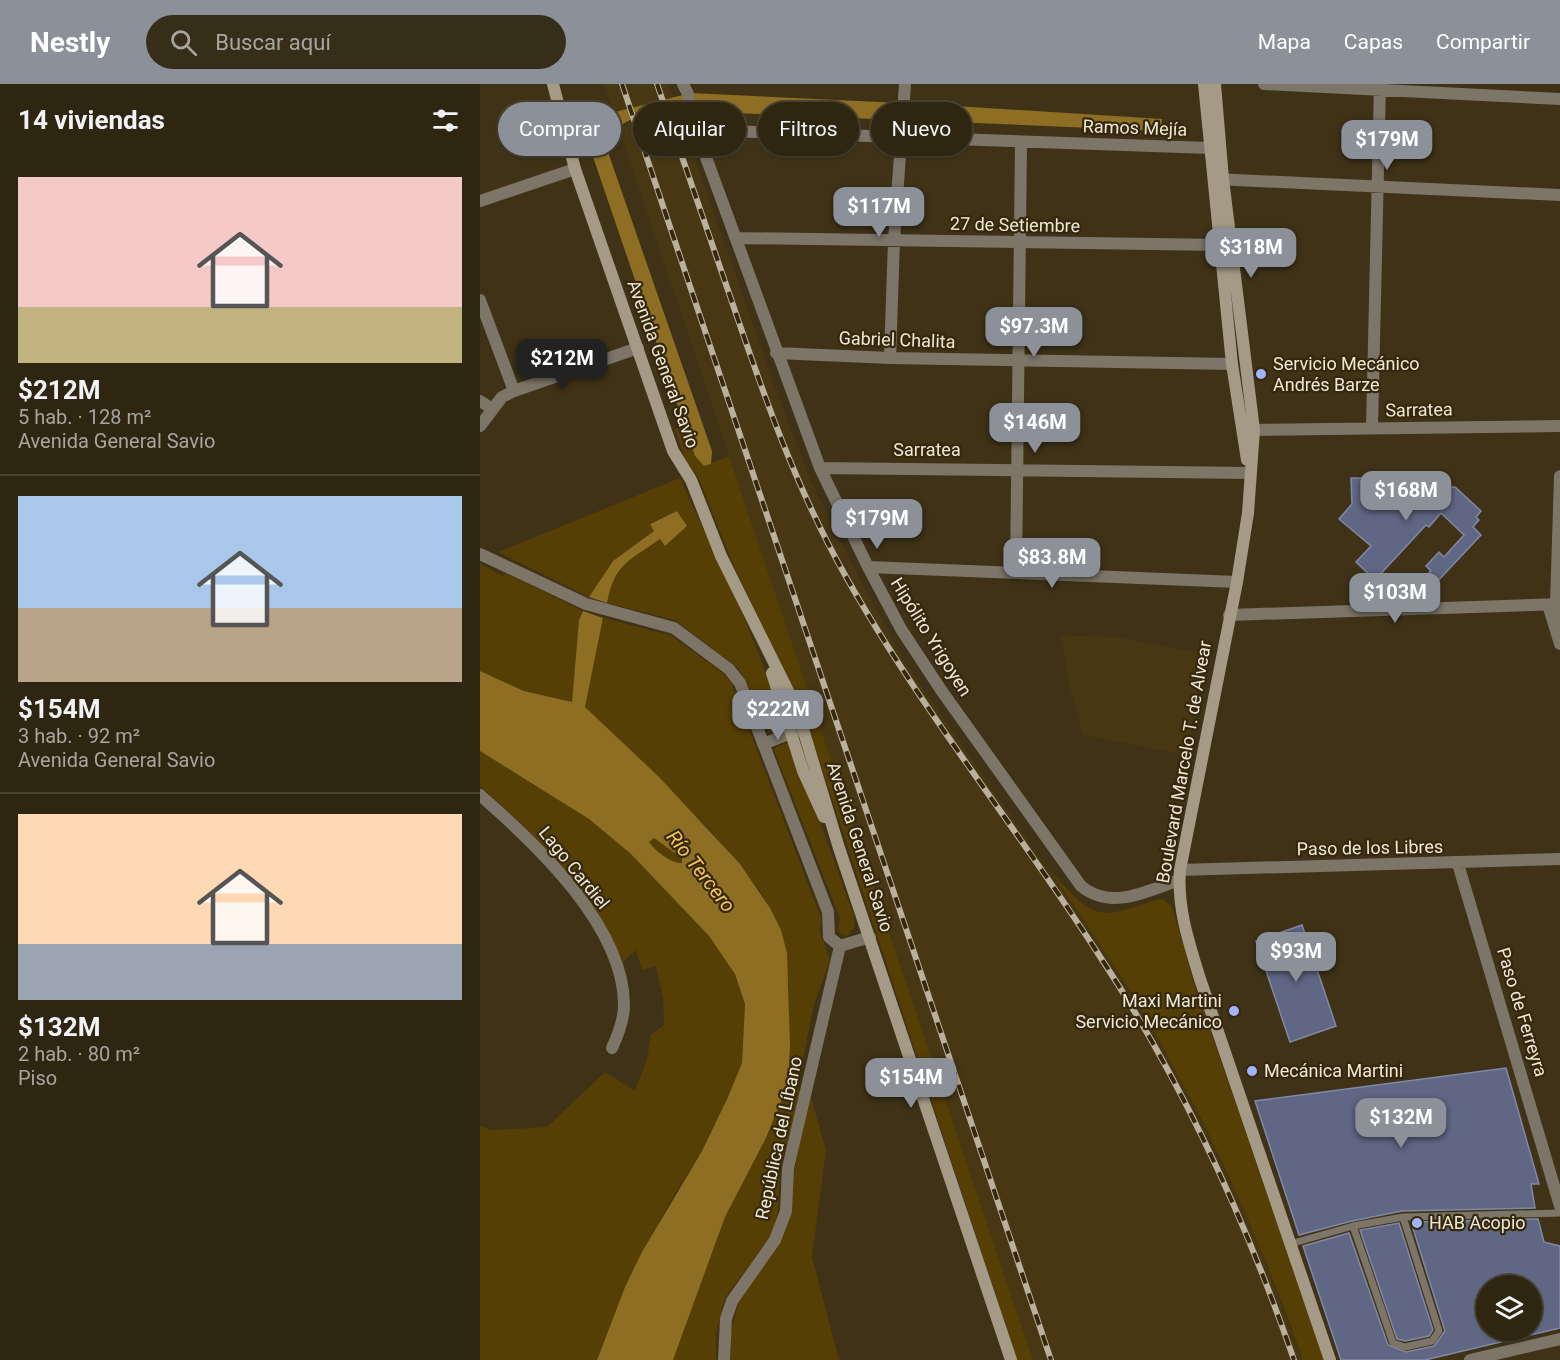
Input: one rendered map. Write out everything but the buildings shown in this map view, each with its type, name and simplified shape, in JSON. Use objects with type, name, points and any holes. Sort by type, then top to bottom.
[{"type":"main road","name":"Avenida General Savio","points":[[553,84],[575,169],[673,451],[691,480],[721,556],[751,619],[797,731],[807,783],[839,848],[1011,1360]]},
{"type":"main road","name":"Boulevard Marcelo T. de Alvear","points":[[1204,84],[1210,148],[1218,179],[1248,430],[1250,473],[1248,513],[1237,582],[1228,615],[1179,875],[1181,910],[1191,950],[1330,1360]]},
{"type":"main road","name":"Boulevard Marcelo T. de Alvear","points":[[1215,84],[1221,245],[1232,364],[1248,430]]},
{"type":"street","points":[[904,102],[905,84]]},
{"type":"street","points":[[1264,84],[1379,88],[1560,99]]},
{"type":"street","points":[[1371,428],[1379,88]]},
{"type":"street","name":"Ramos Mejía","points":[[746,131],[871,135]]},
{"type":"street","name":"Ramos Mejía","points":[[972,140],[1210,148]]},
{"type":"street","points":[[1016,573],[1021,143]]},
{"type":"street","name":"Hipólito Yrigoyen","points":[[707,156],[776,353],[820,468],[868,567],[901,628],[940,690],[1081,886],[1099,898],[1113,899],[1179,875]]},
{"type":"street","points":[[890,358],[894,240],[900,156]]},
{"type":"street","points":[[480,201],[575,169]]},
{"type":"street","points":[[1218,179],[1560,195]]},
{"type":"street","name":"27 de Setiembre","points":[[737,238],[1020,244],[1221,245]]},
{"type":"street","points":[[480,300],[514,391]]},
{"type":"street","points":[[480,426],[491,408],[502,397],[514,391],[638,348]]},
{"type":"street","name":"Gabriel Chalita","points":[[776,353],[890,358],[1232,364]]},
{"type":"street","points":[[480,401],[491,408]]},
{"type":"street","name":"Sarratea","points":[[1248,430],[1560,426]]},
{"type":"street","name":"Sarratea","points":[[820,468],[1250,473]]},
{"type":"street","points":[[1560,476],[1555,604],[1560,644]]},
{"type":"street","points":[[480,554],[586,604],[674,628],[729,669],[740,683],[828,912],[829,937],[840,946],[870,937]]},
{"type":"street","points":[[868,567],[1237,582]]},
{"type":"street","points":[[1228,615],[1555,604]]},
{"type":"street","points":[[1555,604],[1560,617]]},
{"type":"street","points":[[763,744],[797,731]]},
{"type":"street","name":"Lago Cardiel","points":[[480,795],[550,863],[598,927],[614,958],[623,990],[622,1019],[612,1048]]},
{"type":"street","name":"Paso de los Libres","points":[[1179,875],[1560,859]]},
{"type":"street","name":"Paso de Ferreyra","points":[[1458,864],[1560,1206]]},
{"type":"street","name":"República del Líbano","points":[[724,1360],[726,1319],[732,1300],[765,1255],[781,1226],[786,1211],[788,1168],[840,946]]},
{"type":"street","points":[[1470,1360],[1560,1339]]},
{"type":"lane","points":[[1290,1244],[1353,1226],[1403,1217],[1560,1213]]},
{"type":"lane","points":[[1353,1226],[1393,1343],[1405,1347],[1432,1341],[1437,1337],[1439,1330],[1403,1217]]},
{"type":"shaded area","points":[[603,84],[669,84],[675,102],[633,102],[633,156],[694,156],[777,393],[811,481],[840,541],[904,661],[1101,945],[1176,1070],[1249,1219],[1303,1360],[1033,1360],[621,135],[624,121],[621,102],[610,102]]},
{"type":"shaded area","points":[[685,427],[695,456],[704,466],[729,456],[1033,1360],[1017,1360],[800,702],[736,571],[699,479],[685,459],[675,429]]},
{"type":"shaded area","points":[[680,478],[763,664],[784,730],[769,734],[746,680],[738,668],[675,620],[607,603],[614,579],[624,565],[660,539],[665,545],[687,526],[677,511],[650,523],[654,531],[613,561],[589,597],[498,552]]},
{"type":"shaded area","points":[[480,564],[503,576],[506,573],[583,611],[579,620],[572,702],[524,691],[480,671]]},
{"type":"shaded area","points":[[603,618],[670,635],[722,672],[731,682],[821,918],[820,931],[830,960],[814,1004],[797,1089],[801,1093],[780,1169],[778,1213],[772,1234],[725,1298],[716,1335],[716,1360],[673,1360],[725,1217],[766,1138],[788,1084],[789,985],[770,908],[758,889],[709,829],[585,707]]},
{"type":"shaded area","points":[[1060,635],[1116,637],[1205,654],[1185,755],[1083,735],[1071,693]]},
{"type":"shaded area","points":[[788,743],[812,800],[854,916],[854,928],[848,936],[842,935],[838,930],[840,918],[774,750],[777,746]]},
{"type":"shaded area","points":[[480,751],[589,819],[631,854],[709,936],[735,974],[745,1004],[742,1063],[728,1097],[702,1151],[671,1200],[625,1287],[597,1360],[480,1360],[480,1126],[492,1130],[547,1127],[605,1072],[635,1091],[647,1059],[651,1035],[664,1025],[663,998],[656,966],[642,970],[636,950],[623,962],[611,936],[580,888],[542,845],[480,786]]},
{"type":"shaded area","points":[[652,837],[663,842],[681,856],[682,863],[668,859],[659,852],[649,842]]},
{"type":"shaded area","points":[[1049,869],[1076,898],[1087,907],[1097,911],[1108,913],[1121,911],[1159,899],[1172,907],[1193,980],[1324,1360],[1303,1360],[1250,1223],[1187,1091],[1128,988]]},
{"type":"shaded area","points":[[809,1091],[826,1150],[812,1257],[839,1360],[730,1360],[731,1333],[739,1300],[782,1239]]},
{"type":"water","points":[[691,93],[880,102],[871,102],[871,119],[859,118],[859,102],[758,102],[758,114],[746,114],[746,102],[655,102]]},
{"type":"water","points":[[972,107],[1162,119],[1161,131],[972,123]]},
{"type":"water","points":[[633,108],[633,119],[621,125],[621,110]]},
{"type":"water","points":[[593,156],[609,156],[712,451],[711,464],[704,466],[695,456]]},
{"type":"water","points":[[677,511],[687,526],[665,546],[660,539],[624,565],[614,579],[607,603],[589,597],[613,561],[654,531],[650,524]]},
{"type":"water","name":"Río Tercero","points":[[583,611],[603,618],[585,707],[659,777],[740,864],[770,908],[781,930],[787,953],[790,1045],[788,1084],[766,1138],[725,1217],[673,1360],[597,1360],[625,1287],[642,1252],[702,1151],[728,1097],[742,1063],[745,1004],[735,974],[709,936],[631,854],[589,819],[480,751],[480,671],[524,691],[572,702],[579,620]],"holes":[[[654,838],[682,858],[682,863],[668,859],[649,842]]]},
{"type":"railway","points":[[622,84],[1051,1360]]},
{"type":"railway","points":[[657,84],[769,407],[796,475],[827,542],[904,672],[1066,905],[1156,1049],[1232,1201],[1294,1360]]},
{"type":"place","name":"Servicio Mecánico Andrés Barze","points":[[1261,374]]},
{"type":"place","name":"Maxi Martini Servicio Mecánico","points":[[1234,1011]]},
{"type":"place","name":"Mecánica Martini","points":[[1252,1071]]},
{"type":"place","name":"HAB Acopio","points":[[1417,1223]]}]
